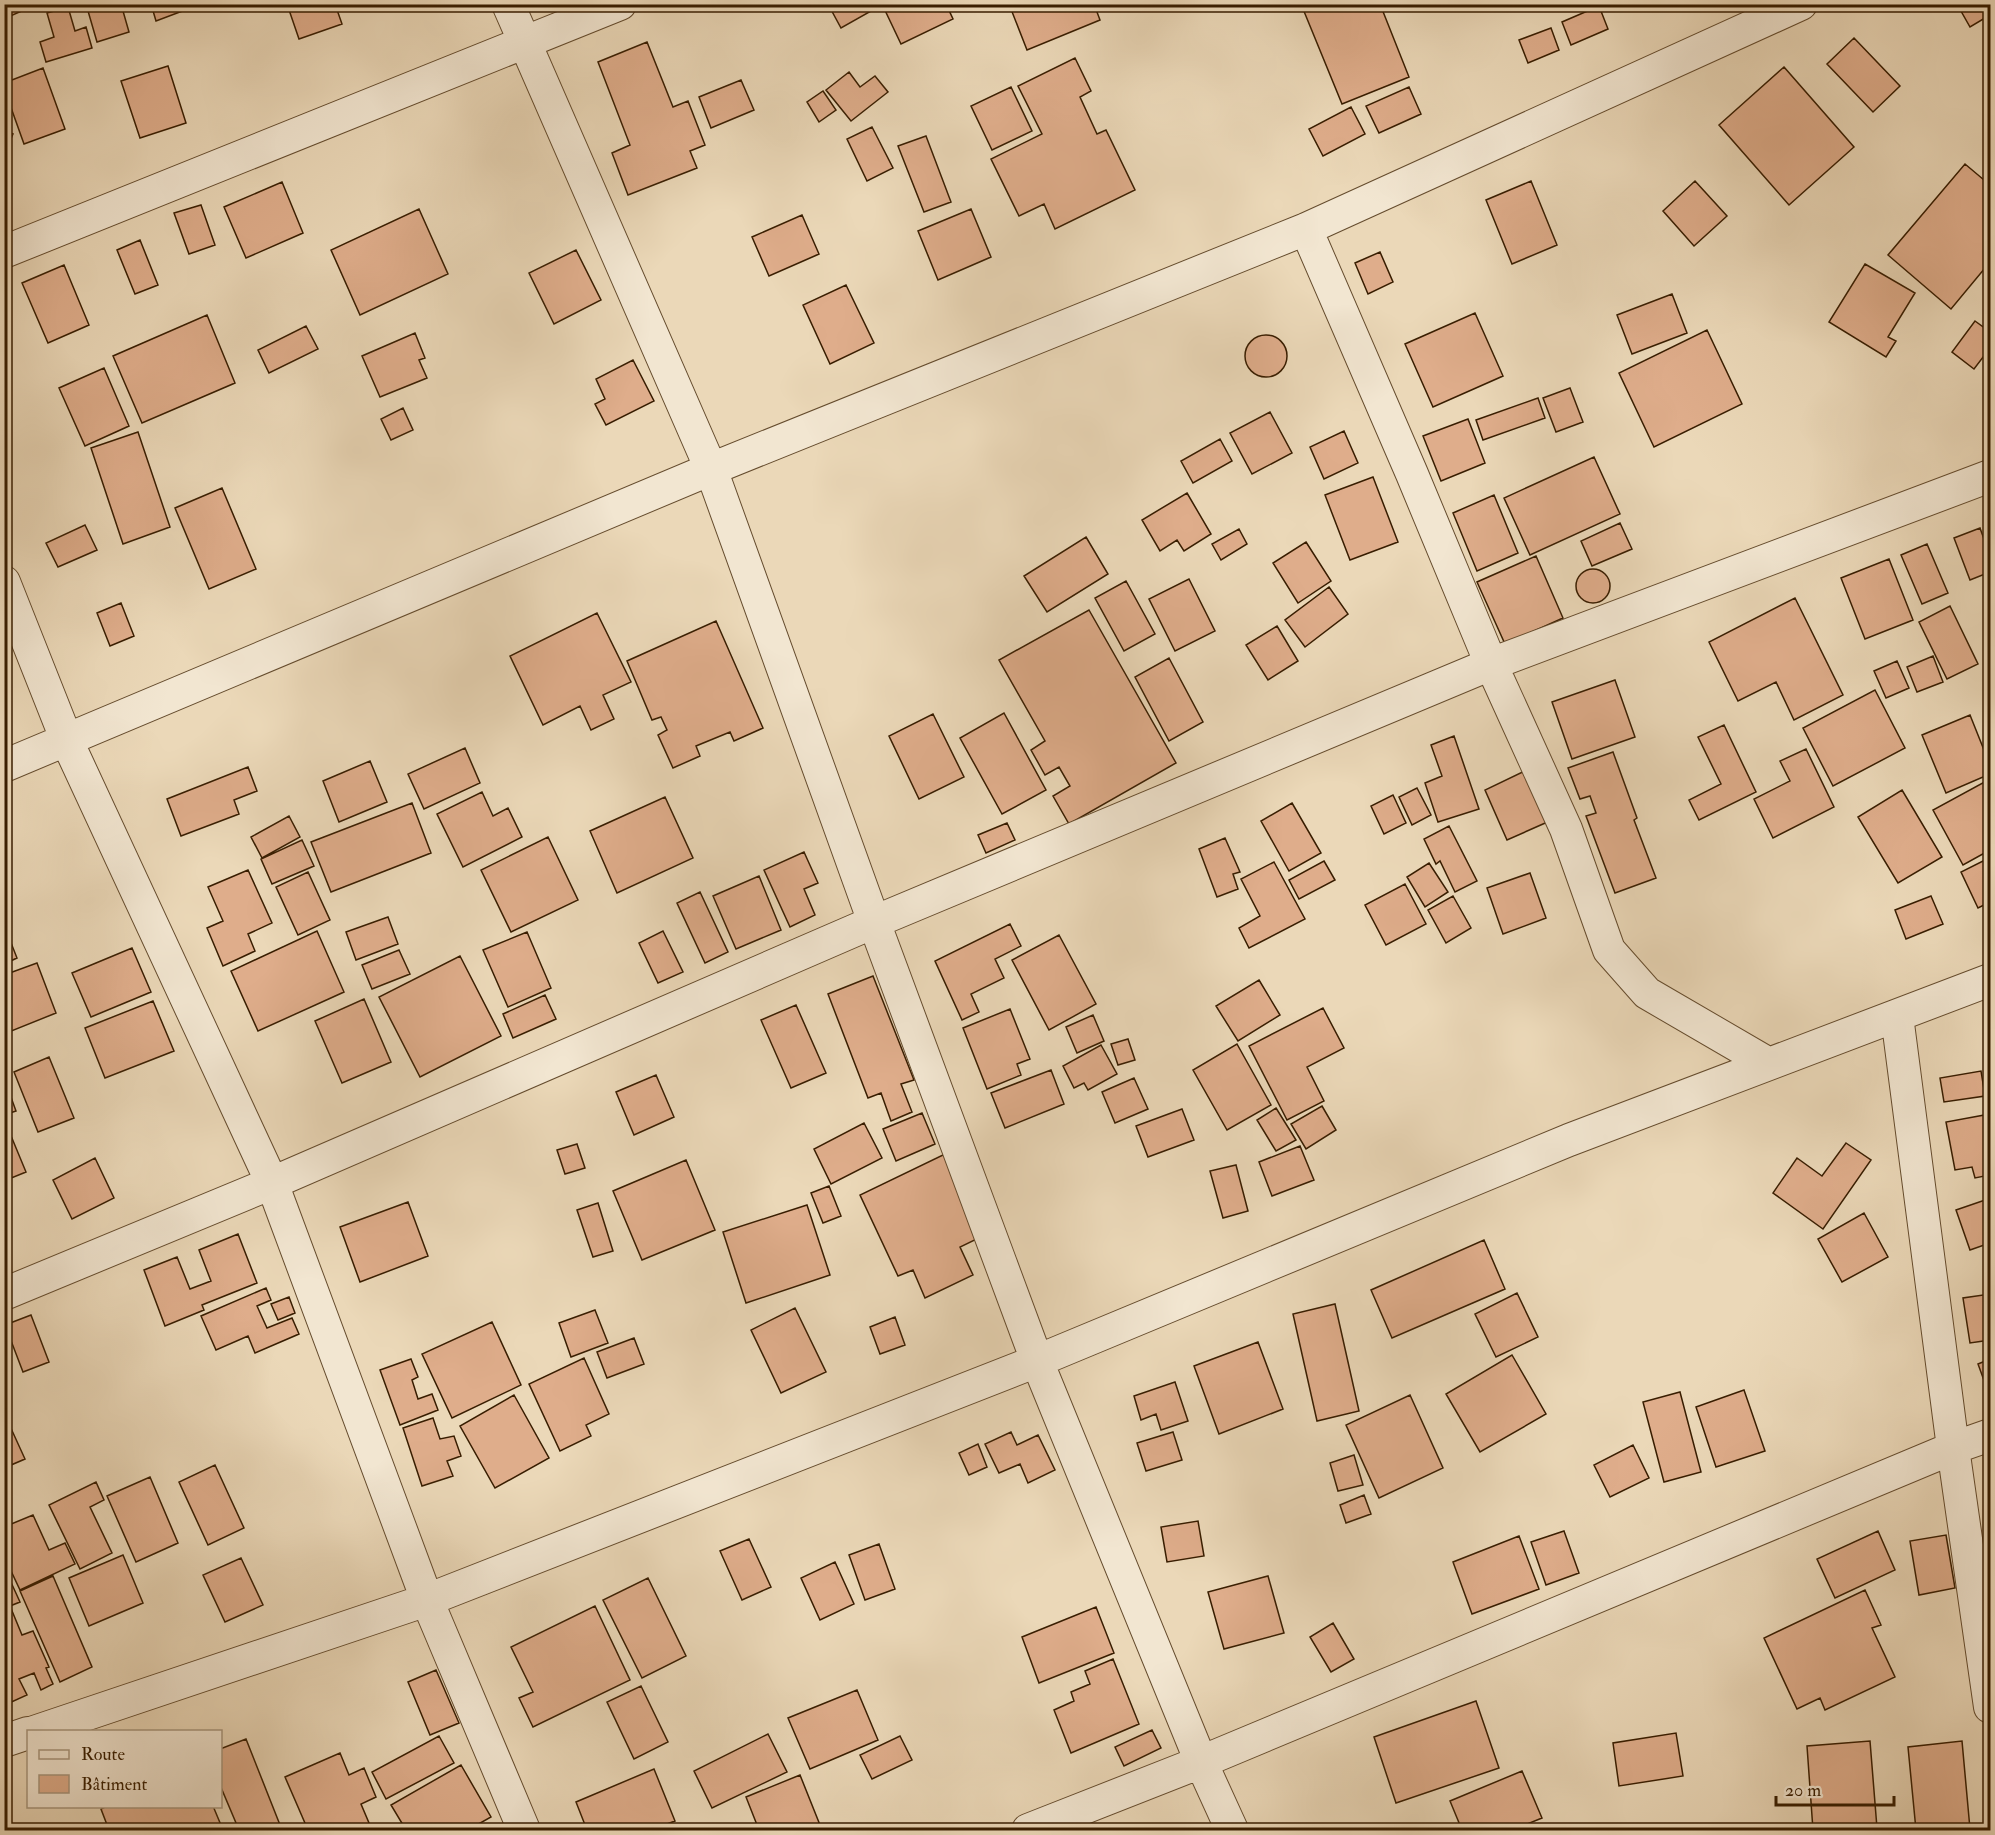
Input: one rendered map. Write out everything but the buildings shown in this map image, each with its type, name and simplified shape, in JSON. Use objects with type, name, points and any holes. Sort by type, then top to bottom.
[{"type":"street","points":[[508,4],[711,469],[874,922],[1037,1361],[1201,1762],[1232,1830]]},
{"type":"street","points":[[4,252],[620,4]]},
{"type":"street","points":[[4,766],[711,469],[1306,229],[1801,4]]},
{"type":"street","points":[[1306,229],[1491,664],[1566,829],[1609,950],[1647,993],[1769,1064]]},
{"type":"street","points":[[4,1294],[272,1183],[874,922],[1491,664],[1990,476]]},
{"type":"street","points":[[4,582],[67,741],[272,1183],[427,1600],[524,1830]]},
{"type":"street","points":[[37,1730],[427,1600],[1037,1361],[1569,1140],[1990,980]]},
{"type":"street","points":[[1896,1017],[1990,1707]]},
{"type":"street","points":[[1028,1830],[1201,1762],[1953,1448],[1990,1435]]},
{"type":"street","points":[[4,1741],[27,1733]]}]
